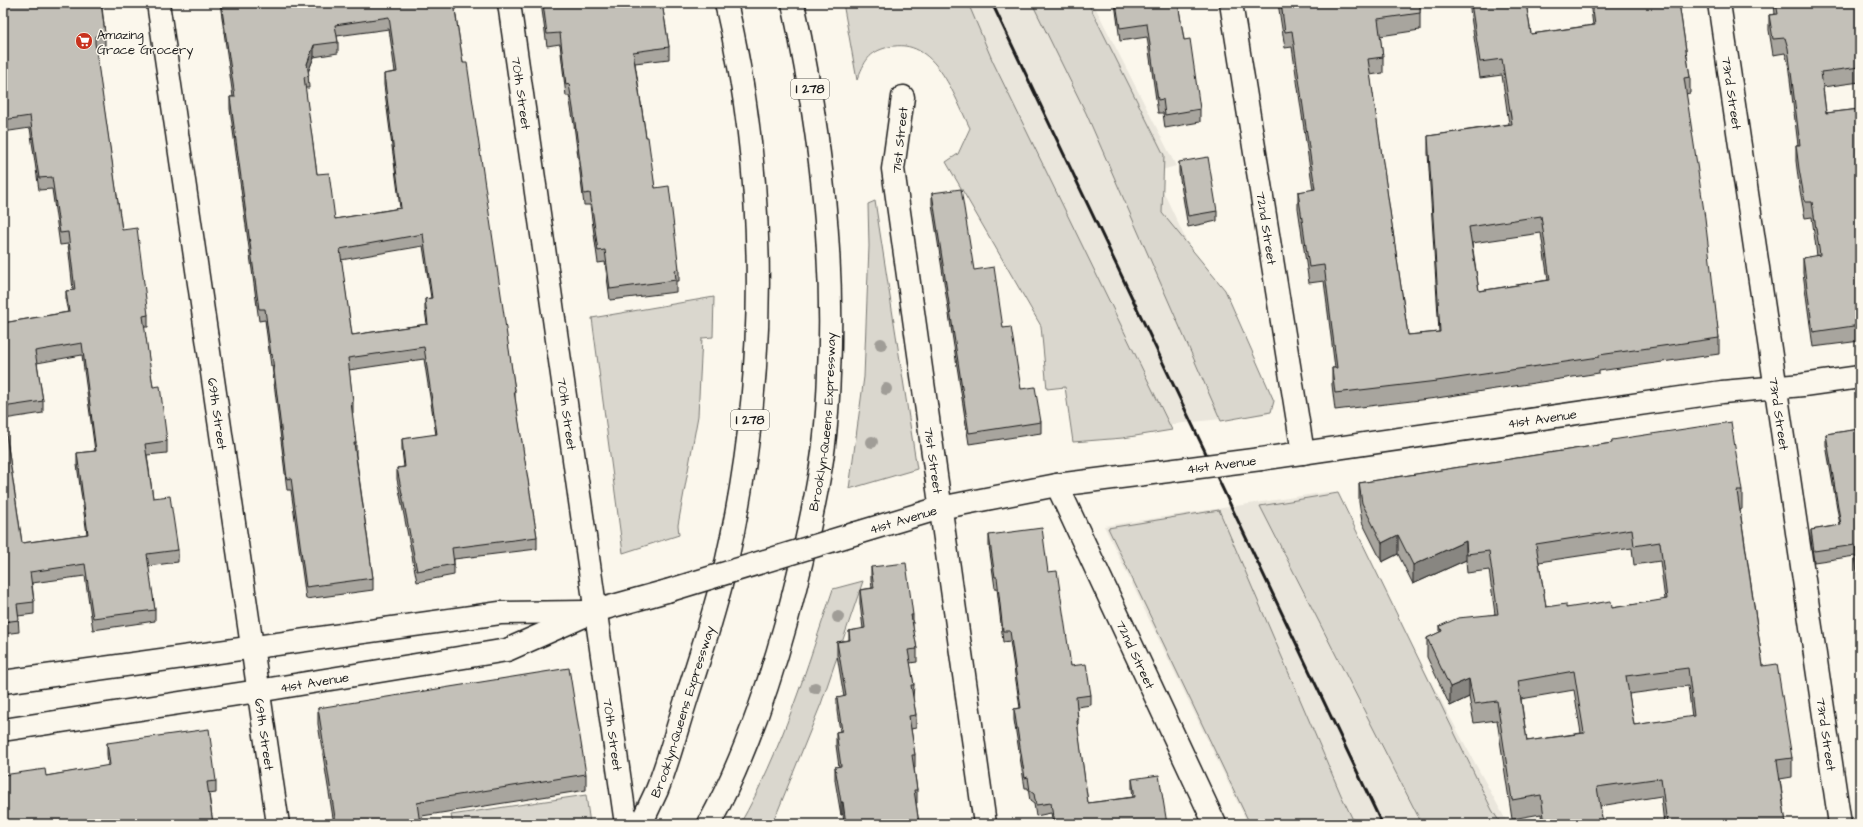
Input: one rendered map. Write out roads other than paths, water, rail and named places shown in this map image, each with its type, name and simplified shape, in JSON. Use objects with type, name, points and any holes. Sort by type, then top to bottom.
[{"type":"main road","name":"69th Street","points":[[158,3],[251,648],[278,824]]},
{"type":"main road","name":"70th Street","points":[[510,3],[626,824]]},
{"type":"main road","name":"Brooklyn-Queens Expressway","points":[[641,824],[657,789],[705,640],[722,580],[740,495],[751,412],[758,306],[758,248],[755,188],[743,88],[726,3]]},
{"type":"main road","name":"Brooklyn-Queens Expressway","points":[[709,824],[735,770],[777,657],[806,544],[822,457],[828,404],[830,350],[828,231],[816,126],[807,70],[793,3]]},
{"type":"main road","name":"72nd Street","points":[[1231,3],[1303,453]]},
{"type":"main road","name":"73rd Street","points":[[1719,3],[1840,824]]},
{"type":"main road","name":"71st Street","points":[[903,97],[893,169],[985,824]]},
{"type":"main road","name":"41st Avenue","points":[[3,730],[258,691],[507,650],[596,611],[667,591],[940,508],[1057,485],[1261,459],[1722,392],[1860,377]]},
{"type":"main road","name":"72nd Street","points":[[1057,485],[1215,824]]},
{"type":"main road","name":"41st Avenue","points":[[3,682],[500,613],[596,611]]},
{"type":"railway","points":[[992,3],[1382,824]]},
{"type":"place","name":"Amazing Grace Grocery","points":[[84,41]]}]
